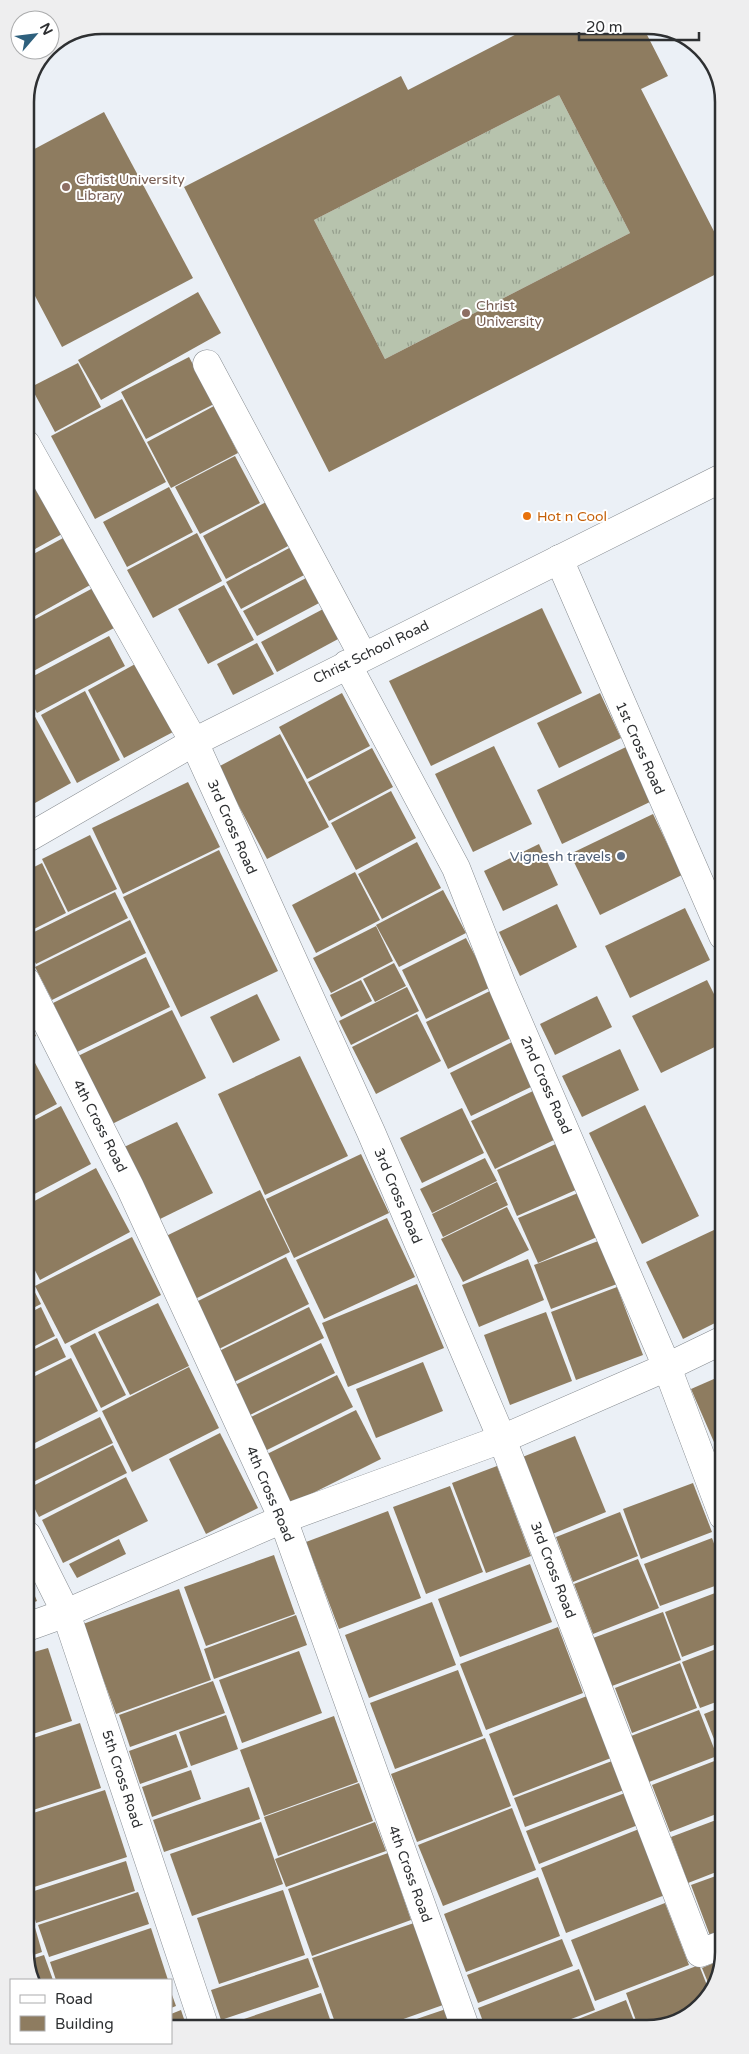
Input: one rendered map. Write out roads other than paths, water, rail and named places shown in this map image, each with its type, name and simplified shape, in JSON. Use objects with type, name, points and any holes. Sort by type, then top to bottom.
[{"type":"street","name":"2nd Cross Road","points":[[207,364],[355,660],[456,868],[502,985],[667,1367],[715,1495]]},
{"type":"street","name":"3rd Cross Road","points":[[34,458],[194,742],[371,1132],[502,1439],[700,1953],[715,1947]]},
{"type":"street","name":"Christ School Road","points":[[34,834],[194,742],[715,482]]},
{"type":"street","name":"1st Cross Road","points":[[560,559],[715,920]]},
{"type":"street","name":"4th Cross Road","points":[[34,997],[130,1187],[283,1519],[462,2020]]},
{"type":"street","points":[[34,1624],[66,1613],[283,1519],[502,1439],[667,1367],[715,1344]]},
{"type":"street","name":"5th Cross Road","points":[[34,1549],[66,1613],[201,2020]]},
{"type":"place","name":"Christ University Library","points":[[66,187]]},
{"type":"place","name":"Christ University","points":[[466,313]]},
{"type":"place","name":"Hot n Cool","points":[[527,516]]},
{"type":"place","name":"Vignesh travels","points":[[621,856]]}]
